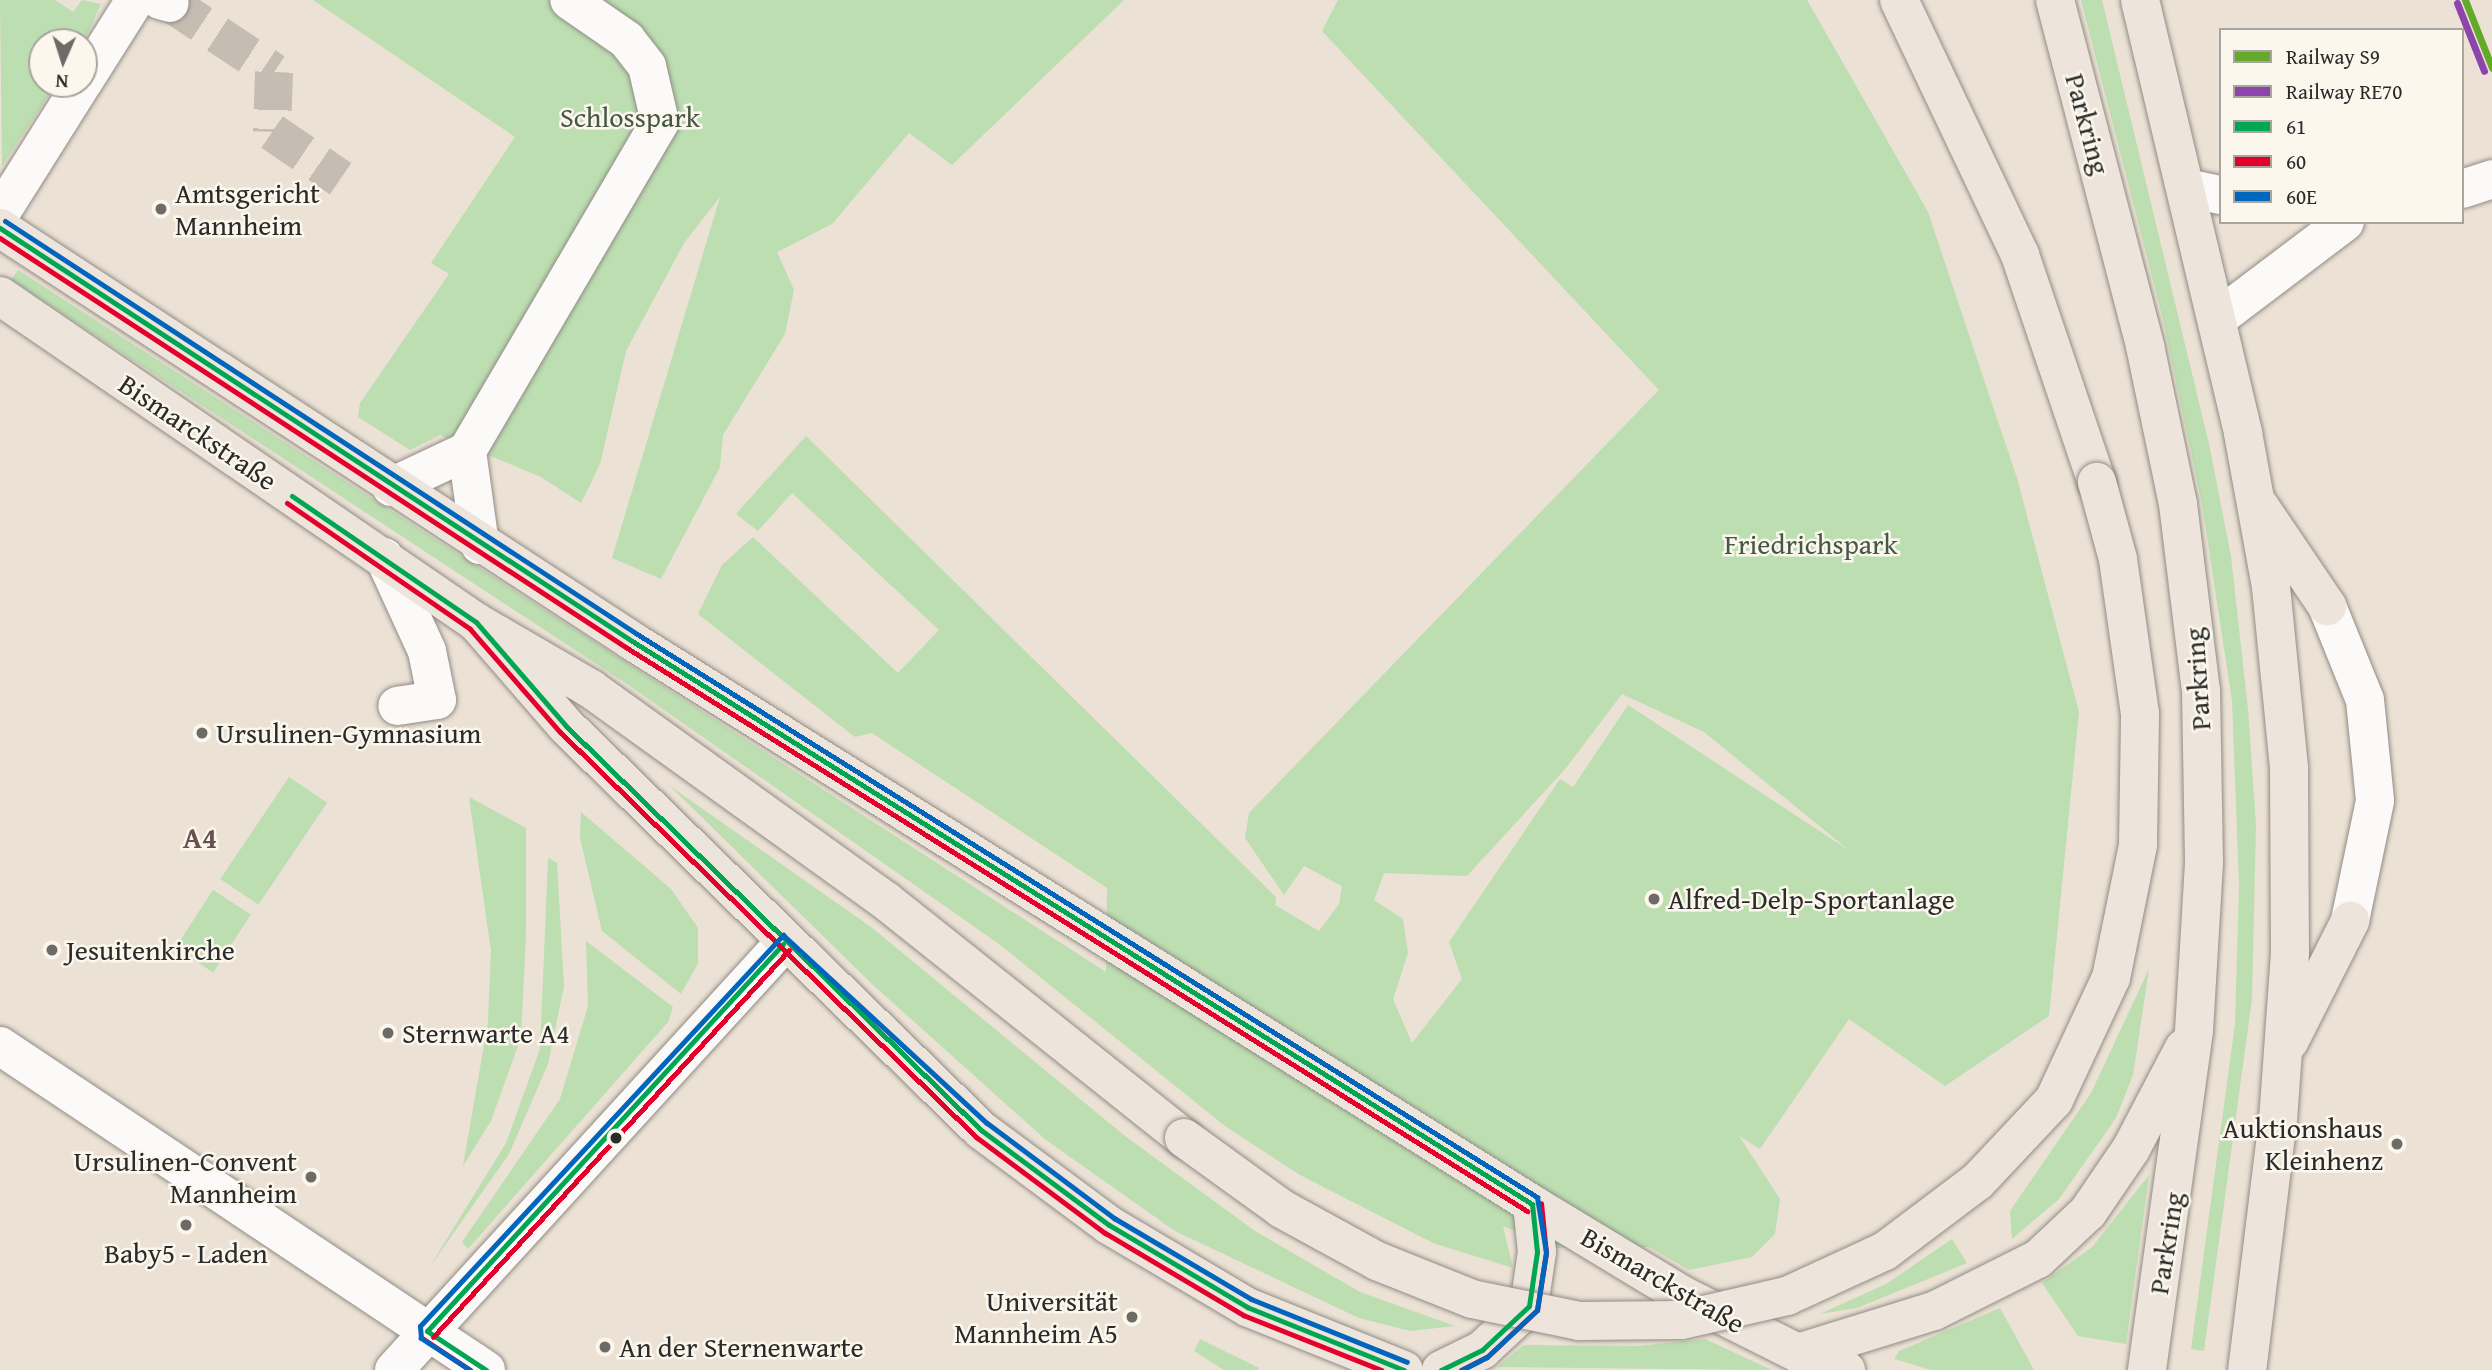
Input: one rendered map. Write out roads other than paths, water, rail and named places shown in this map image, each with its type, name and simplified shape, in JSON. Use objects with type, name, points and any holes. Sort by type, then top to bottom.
[{"type":"main road","points":[[476,622],[591,690],[865,886],[1184,1138],[1282,1209],[1377,1261],[1472,1299],[1579,1321],[1682,1320],[1787,1296],[1885,1251],[1978,1181],[2054,1100],[2111,978],[2138,845],[2140,714],[2118,559],[2050,340],[1965,128],[1899,0]]},
{"type":"main road","name":"Parkring","points":[[2055,0],[2145,346],[2178,504],[2201,690],[2204,863],[2194,1031],[2147,1370]]},
{"type":"main road","points":[[2140,0],[2204,191],[2218,318],[2271,587],[2289,768],[2290,953],[2283,1053],[2247,1370]]},
{"type":"main road","name":"Bismarckstraße","points":[[0,228],[480,545],[1532,1203],[1682,1295],[1798,1353],[1846,1370]]},
{"type":"main road","name":"Bismarckstraße","points":[[0,296],[476,622],[566,726],[783,944],[981,1130],[1109,1225],[1247,1307],[1404,1370]]},
{"type":"main road","points":[[2255,500],[2327,606]]},
{"type":"main road","points":[[2283,1053],[2350,921]]},
{"type":"main road","points":[[1798,1353],[1934,1311],[2038,1259],[2088,1212],[2131,1149],[2194,1031]]},
{"type":"main road","points":[[1441,1370],[1482,1350],[1529,1307],[1537,1252],[1532,1203]]},
{"type":"street","points":[[391,487],[467,451],[660,122],[647,66],[626,40],[569,0]]},
{"type":"street","points":[[98,65],[155,1]]},
{"type":"street","points":[[0,214],[73,98]]},
{"type":"street","points":[[2464,189],[2492,179]]},
{"type":"street","points":[[2218,318],[2335,224]]},
{"type":"street","points":[[467,451],[480,545]]},
{"type":"street","points":[[384,557],[427,651],[437,699],[397,706]]},
{"type":"street","points":[[2327,606],[2365,700],[2375,801],[2350,921]]},
{"type":"street","points":[[394,1370],[783,944]]},
{"type":"street","points":[[0,1046],[486,1370]]},
{"type":"tunnel","points":[[170,3],[274,72],[272,132],[341,179]]},
{"type":"rail line","name":"S9","points":[[2465,0],[2492,68]]},
{"type":"rail line","name":"RE70","points":[[2457,3],[2484,71]]},
{"type":"place","name":"Amtsgericht Mannheim","points":[[161,209]]},
{"type":"place","name":"Ursulinen-Gymnasium","points":[[202,733]]},
{"type":"place","name":"Alfred-Delp-Sportanlage","points":[[1654,899]]},
{"type":"place","name":"Jesuitenkirche","points":[[52,950]]},
{"type":"place","name":"Sternwarte A4","points":[[388,1033]]},
{"type":"place","name":"Auktionshaus Kleinhenz","points":[[2397,1144]]},
{"type":"place","name":"Ursulinen-Convent Mannheim","points":[[311,1177]]},
{"type":"place","name":"Baby5 - Laden","points":[[186,1225]]},
{"type":"place","name":"Universität Mannheim A5","points":[[1132,1317]]},
{"type":"place","name":"An der Sternenwarte","points":[[605,1347]]},
{"type":"district","name":"A4","points":[[200,837]]},
{"type":"park label","name":"Schlosspark","points":[[630,117]]},
{"type":"park label","name":"Friedrichspark","points":[[1811,544]]}]
